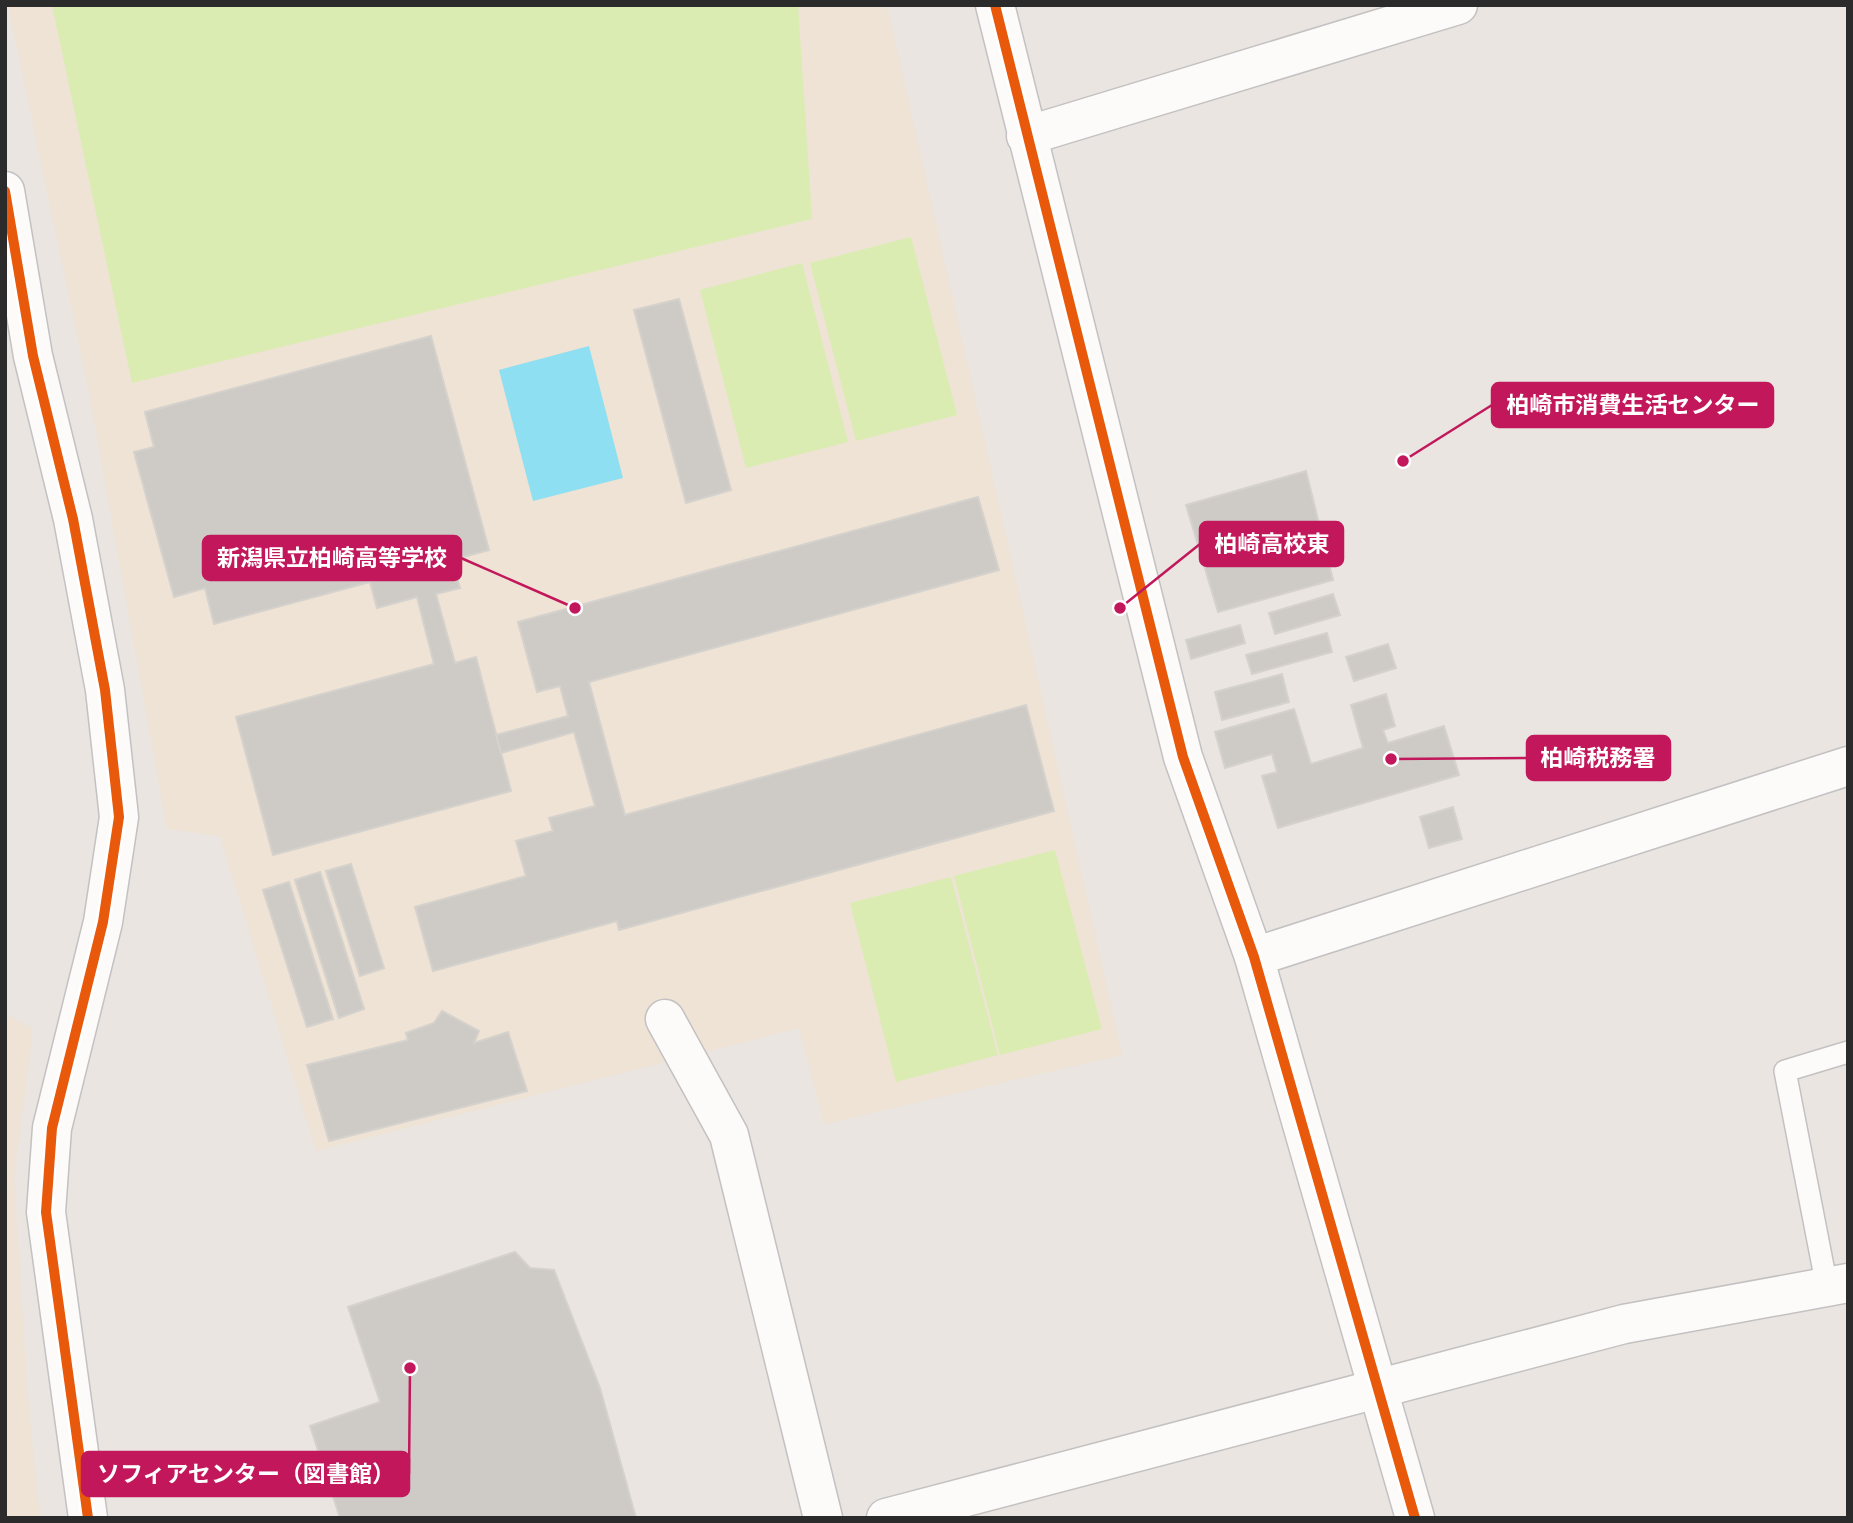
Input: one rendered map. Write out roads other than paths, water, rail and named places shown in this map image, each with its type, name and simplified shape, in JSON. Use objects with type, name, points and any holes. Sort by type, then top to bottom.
[{"type":"street","points":[[1026,136],[1458,5]]},
{"type":"street","points":[[1003,12],[1026,136],[1183,757],[1254,957],[1415,1518]]},
{"type":"street","points":[[5,191],[19,358],[73,519],[105,690],[119,817],[103,922],[52,1129],[46,1212],[88,1518]]},
{"type":"street","points":[[1254,957],[1848,766]]},
{"type":"street","points":[[665,1019],[729,1135],[823,1518]]},
{"type":"street","points":[[886,1518],[1624,1324],[1838,1285]]},
{"type":"lane","points":[[1838,1285],[1785,1071],[1848,1052]]},
{"type":"water","points":[[589,346],[623,478],[533,501],[499,370]]},
{"type":"place","name":"柏崎市消費生活センター","points":[[1403,461]]},
{"type":"place","name":"新潟県立柏崎高等学校","points":[[575,608]]},
{"type":"place","name":"柏崎高校東","points":[[1120,608]]},
{"type":"place","name":"柏崎税務署","points":[[1391,759]]},
{"type":"place","name":"ソフィアセンター（図書館）","points":[[410,1368]]}]
